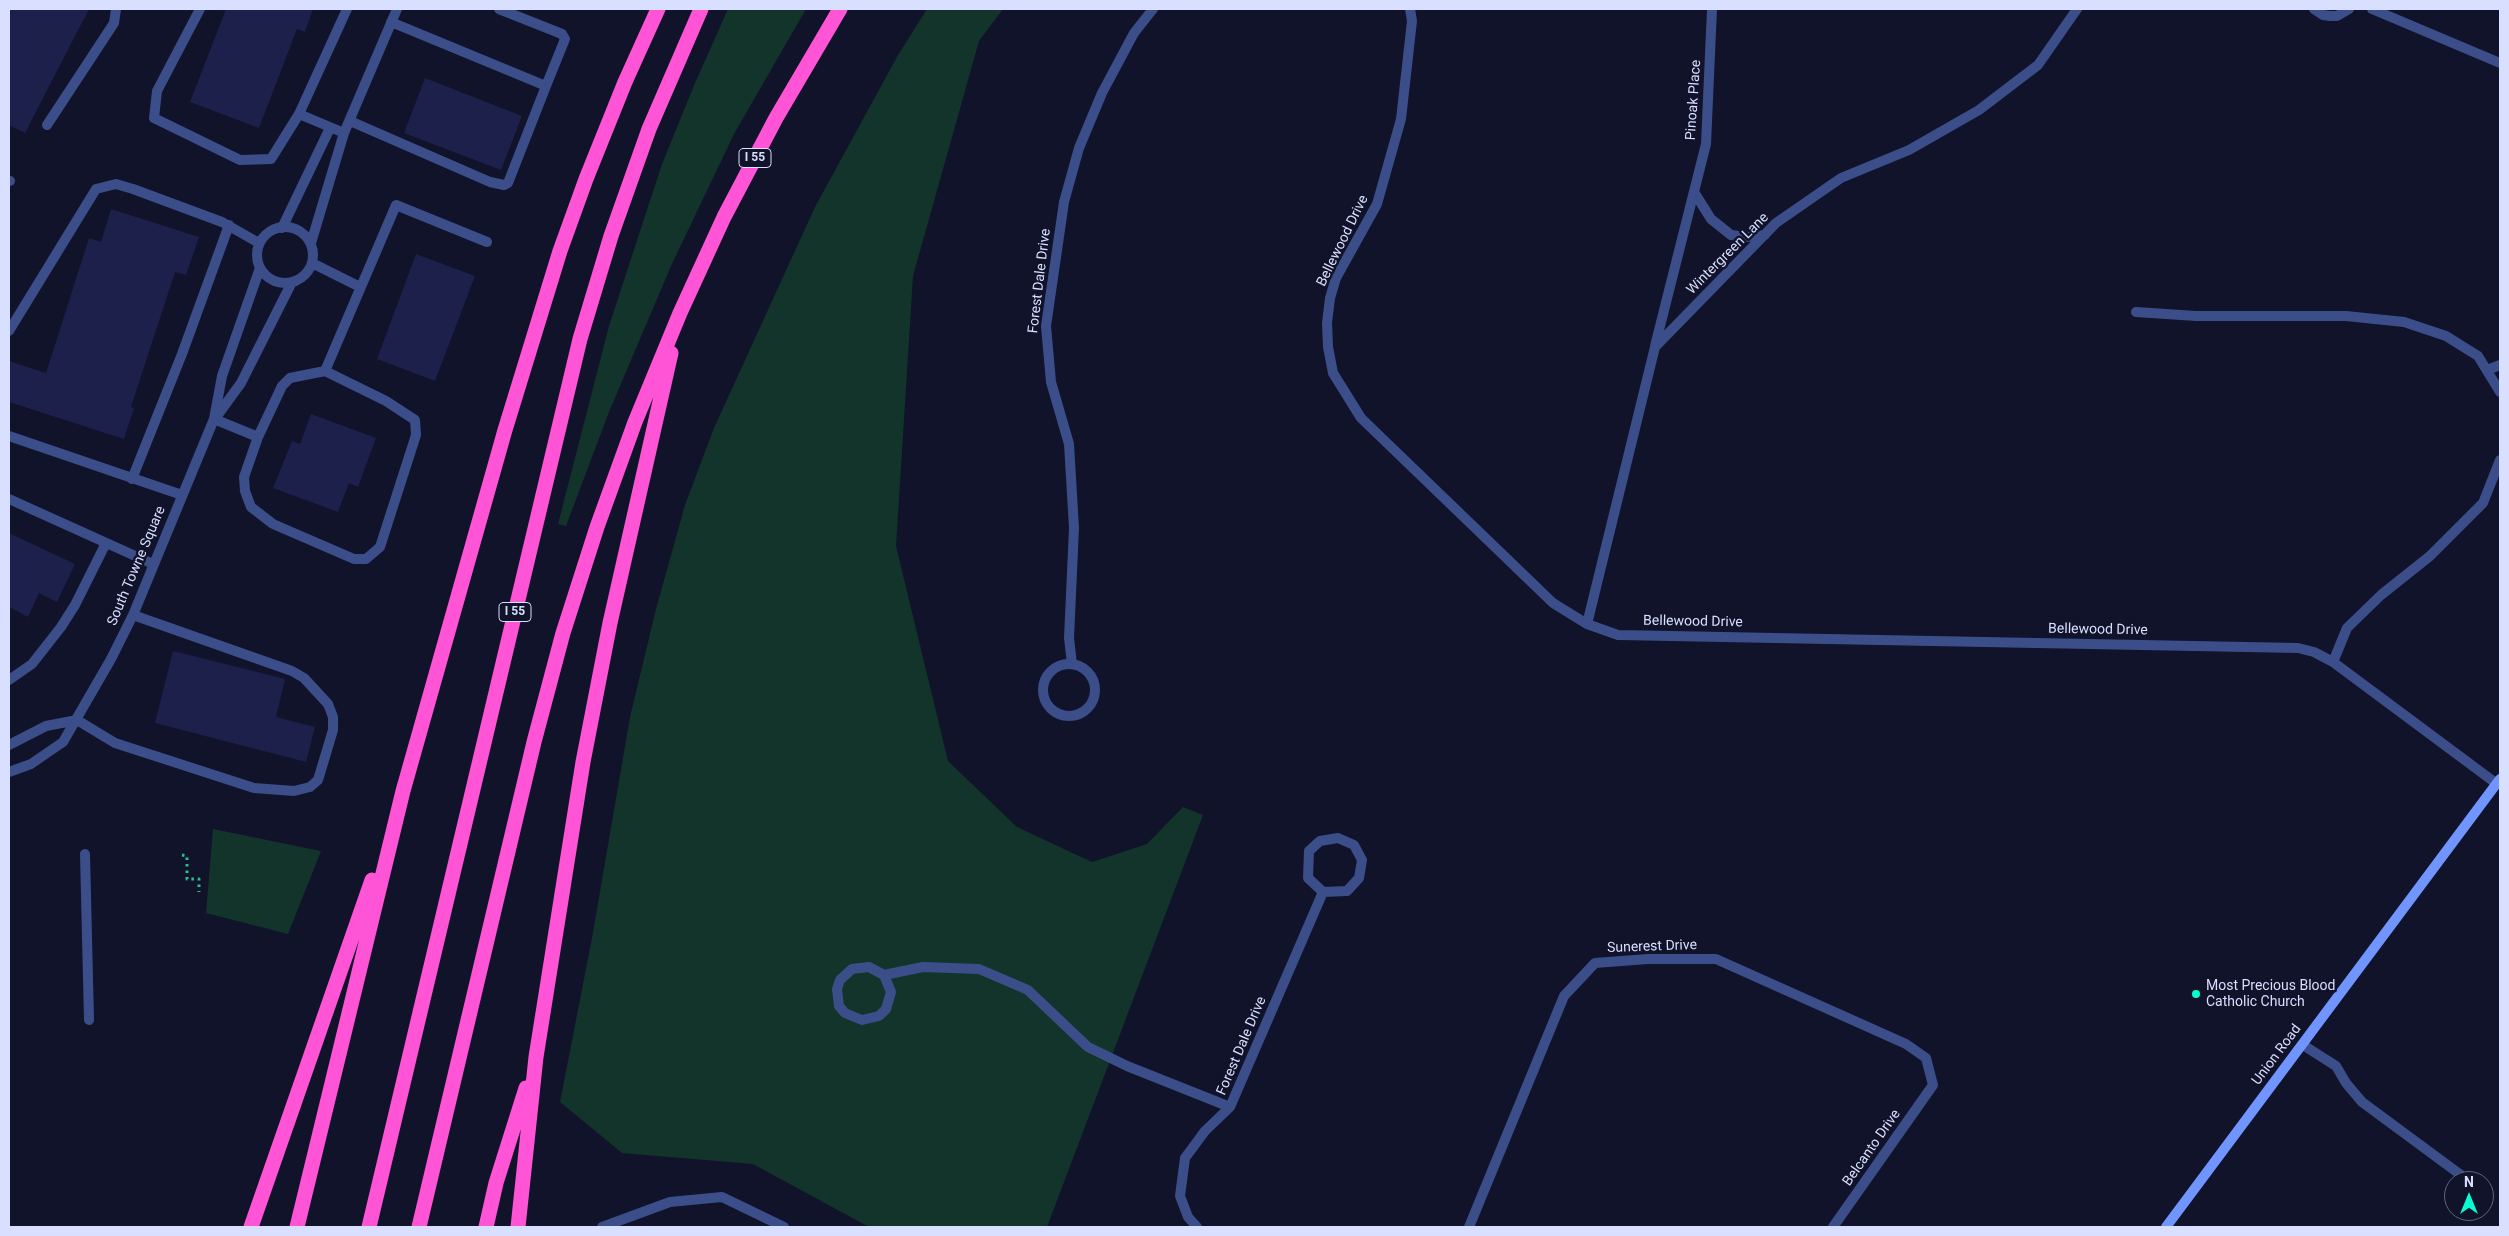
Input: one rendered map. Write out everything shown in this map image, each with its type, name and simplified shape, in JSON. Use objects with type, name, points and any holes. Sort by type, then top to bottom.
[{"type":"highway","points":[[297,1227],[403,791],[469,553],[558,257],[611,117],[658,9]]},
{"type":"highway","name":"I 55","points":[[370,1227],[580,339],[611,236],[649,129],[701,9]]},
{"type":"highway","name":"I 55","points":[[419,1227],[534,742],[563,633],[597,527],[635,422],[680,312],[724,218],[776,118],[840,9]]},
{"type":"highway","points":[[518,1227],[536,1058],[596,688],[680,312]]},
{"type":"highway","points":[[251,1227],[403,791]]},
{"type":"highway","points":[[486,1227],[496,1183],[536,1058]]},
{"type":"main road","name":"Union Road","points":[[2166,1227],[2498,782]]},
{"type":"street","points":[[47,125],[114,23],[116,9]]},
{"type":"street","points":[[200,9],[156,91],[154,118],[240,160],[271,158],[299,114],[347,9]]},
{"type":"street","points":[[360,287],[312,263],[311,243],[344,133],[397,9]]},
{"type":"street","points":[[350,121],[490,182],[504,185],[508,183],[565,39],[562,34],[499,9]]},
{"type":"street","name":"Forest Dale Drive","points":[[1072,664],[1069,638],[1074,528],[1069,444],[1051,382],[1046,326],[1064,202],[1079,148],[1102,93],[1134,33],[1153,9]]},
{"type":"street","name":"Bellewood Drive","points":[[1410,9],[1412,21],[1400,119],[1377,204],[1336,278],[1330,298],[1327,323],[1328,347],[1333,373],[1360,418],[1553,603],[1587,624],[1618,635],[2298,648],[2314,652],[2333,662],[2498,782]]},
{"type":"street","name":"Pinoak Place","points":[[1655,347],[1706,144],[1712,9]]},
{"type":"street","name":"Wintergreen Lane","points":[[1655,347],[1776,224],[1841,178],[1909,150],[1979,110],[2038,65],[2077,9]]},
{"type":"street","points":[[2314,9],[2323,15],[2330,16],[2338,16],[2348,9]]},
{"type":"street","points":[[2372,9],[2500,63]]},
{"type":"street","points":[[391,22],[546,86]]},
{"type":"street","points":[[299,114],[344,133]]},
{"type":"street","points":[[282,228],[330,128]]},
{"type":"street","points":[[9,331],[96,189],[116,184],[229,226],[259,243],[265,235],[273,230],[282,228],[297,230],[311,243]]},
{"type":"street","points":[[1694,192],[1712,219],[1731,235],[1747,237],[1765,234]]},
{"type":"street","points":[[325,371],[396,205],[487,242]]},
{"type":"street","points":[[132,479],[182,354],[229,226]]},
{"type":"street","name":"South Towne Square","points":[[9,772],[31,764],[63,742],[77,720],[133,615],[214,419],[222,376],[260,268],[257,253],[259,243]]},
{"type":"street","name":"South Towne Square","points":[[214,419],[241,383],[292,282],[308,272],[312,263]]},
{"type":"street","points":[[260,268],[274,281],[292,282]]},
{"type":"street","points":[[2136,312],[2196,316],[2346,316],[2404,322],[2446,336],[2478,356],[2500,392]]},
{"type":"street","points":[[1587,624],[1655,347]]},
{"type":"street","points":[[2487,370],[2500,365]]},
{"type":"street","points":[[325,371],[386,401],[415,420],[416,435],[380,547],[366,559],[354,559],[273,524],[251,507],[245,491],[244,477],[258,437],[282,386],[290,378],[325,371]]},
{"type":"street","points":[[214,419],[258,437]]},
{"type":"street","points":[[9,436],[182,495]]},
{"type":"street","points":[[2333,662],[2347,628],[2381,596],[2430,556],[2483,503],[2500,460]]},
{"type":"street","points":[[9,499],[153,564]]},
{"type":"street","points":[[9,680],[32,664],[61,627],[75,606],[106,542]]},
{"type":"street","points":[[9,745],[46,726],[77,720],[115,743],[254,788],[294,791],[310,787],[318,780],[333,730],[333,717],[328,704],[304,678],[292,671],[133,615]]},
{"type":"street","points":[[1072,664],[1088,672],[1095,688],[1090,705],[1084,711],[1067,716],[1052,710],[1046,704],[1042,688],[1049,672],[1056,667],[1072,664]]},
{"type":"street","points":[[1338,838],[1354,845],[1362,860],[1360,878],[1347,891],[1323,892],[1308,878],[1310,851],[1320,840],[1338,838]]},
{"type":"street","points":[[85,854],[89,1020]]},
{"type":"street","name":"Forest Dale Drive","points":[[1197,1227],[1188,1217],[1180,1196],[1185,1158],[1205,1131],[1230,1107],[1323,892]]},
{"type":"street","name":"Sunerest Drive","points":[[1469,1227],[1564,996],[1595,963],[1648,959],[1716,959],[1906,1044],[1926,1058],[1933,1085]]},
{"type":"street","points":[[884,975],[891,992],[886,1009],[871,1020],[853,1018],[839,1006],[837,989],[845,974],[860,966],[877,970],[884,975],[923,967],[979,969],[1028,990],[1088,1047],[1127,1066],[1230,1107]]},
{"type":"street","points":[[2302,1045],[2336,1066],[2346,1083],[2362,1102],[2455,1171]]},
{"type":"street","name":"Belcanto Drive","points":[[1833,1227],[1933,1085]]},
{"type":"street","points":[[602,1227],[670,1202],[722,1197],[784,1227]]},
{"type":"path","points":[[182,855],[187,856],[186,879],[199,879],[199,892]]},
{"type":"green space","points":[[728,9],[806,9],[734,134],[671,266],[609,412],[566,526],[558,524],[609,326],[662,164]]},
{"type":"green space","points":[[927,9],[1003,9],[979,41],[913,276],[896,546],[948,761],[1017,827],[1092,862],[1147,844],[1183,807],[1203,815],[1047,1227],[869,1227],[753,1164],[622,1153],[560,1102],[592,938],[630,717],[656,609],[685,505],[714,428],[815,207],[898,55]]},
{"type":"green space","points":[[213,829],[321,851],[288,934],[206,913]]},
{"type":"building","points":[[9,9],[89,9],[25,133],[9,125]]},
{"type":"building","points":[[226,9],[313,9],[305,32],[297,29],[259,128],[190,102]]},
{"type":"building","points":[[425,78],[522,116],[501,170],[404,133]]},
{"type":"building","points":[[111,209],[199,237],[186,275],[175,272],[131,407],[134,408],[124,439],[9,402],[9,361],[46,373],[89,238],[101,242]]},
{"type":"building","points":[[416,254],[475,276],[435,381],[377,359]]},
{"type":"building","points":[[311,414],[376,438],[358,487],[349,483],[338,512],[273,488],[292,441],[300,444]]},
{"type":"building","points":[[9,533],[75,564],[57,602],[39,593],[28,617],[9,607]]},
{"type":"building","points":[[173,651],[285,679],[276,717],[315,727],[306,762],[155,723]]},
{"type":"place","name":"Most Precious Blood Catholic Church","points":[[2196,994]]}]
